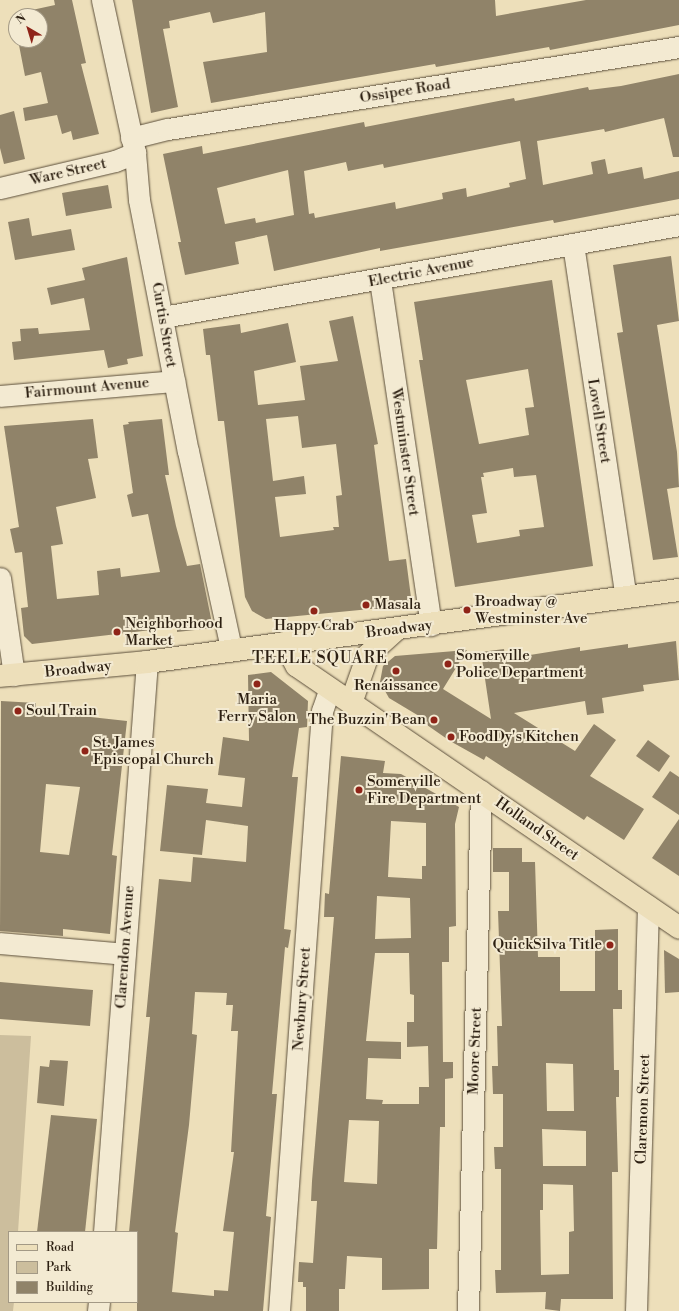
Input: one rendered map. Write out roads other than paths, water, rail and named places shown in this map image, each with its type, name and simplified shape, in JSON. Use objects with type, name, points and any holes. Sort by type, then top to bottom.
[{"type":"main road","name":"Broadway","points":[[7,675],[147,662],[231,649],[398,629],[679,590]]},
{"type":"main road","points":[[351,703],[368,655],[398,629]]},
{"type":"main road","name":"Holland Street","points":[[284,643],[296,666],[481,791],[679,928]]},
{"type":"street","name":"Curtis Street","points":[[102,0],[133,145],[139,200],[163,317],[174,381],[231,649]]},
{"type":"street","name":"Ossipee Road","points":[[133,145],[168,129],[679,47]]},
{"type":"street","name":"Ware Street","points":[[0,188],[115,161],[133,145]]},
{"type":"street","name":"Electric Avenue","points":[[163,317],[380,280],[679,226]]},
{"type":"street","name":"Lovell Street","points":[[573,244],[626,597]]},
{"type":"street","name":"Westminster Street","points":[[380,280],[431,624]]},
{"type":"street","name":"Fairmount Avenue","points":[[0,396],[174,381]]},
{"type":"street","points":[[0,578],[7,675]]},
{"type":"street","name":"Clarendon Avenue","points":[[104,1231],[147,662]]},
{"type":"street","name":"Newbury Street","points":[[279,1311],[322,711],[330,688]]},
{"type":"street","name":"Moore Street","points":[[468,1311],[481,791]]},
{"type":"street","name":"Claremon Street","points":[[636,1311],[648,906]]},
{"type":"street","points":[[0,943],[125,954]]},
{"type":"place","name":"Masala","points":[[366,605]]},
{"type":"place","name":"Broadway @ Westminster Ave","points":[[467,610]]},
{"type":"place","name":"Happy Crab","points":[[314,611]]},
{"type":"place","name":"Neighborhood Market","points":[[117,632]]},
{"type":"place","name":"Somerville Police Department","points":[[448,664]]},
{"type":"place","name":"Renáissance","points":[[396,671]]},
{"type":"place","name":"Maria Ferry Salon","points":[[257,684]]},
{"type":"place","name":"Soul Train","points":[[18,711]]},
{"type":"place","name":"The Buzzin' Bean","points":[[434,720]]},
{"type":"place","name":"FoodDy's Kitchen","points":[[451,737]]},
{"type":"place","name":"St. James Episcopal Church","points":[[85,751]]},
{"type":"place","name":"Somerville Fire Department","points":[[359,790]]},
{"type":"place","name":"QuickSilva Title","points":[[610,945]]},
{"type":"district","name":"TEELE SQUARE","points":[[320,658]]}]
